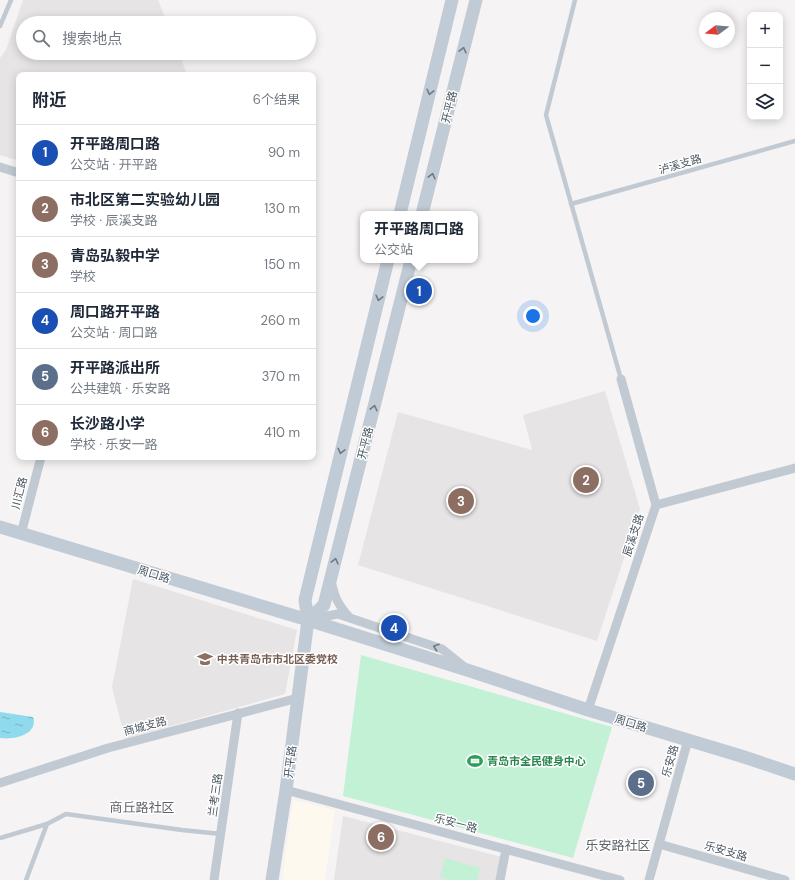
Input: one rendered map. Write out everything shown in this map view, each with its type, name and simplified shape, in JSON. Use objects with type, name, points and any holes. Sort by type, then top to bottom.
[{"type":"main road","name":"开平路","points":[[401,211],[452,0]]},
{"type":"main road","name":"开平路","points":[[423,211],[476,0]]},
{"type":"main road","name":"开平路","points":[[272,880],[286,790],[308,620],[305,600],[387,263]]},
{"type":"main road","name":"开平路","points":[[308,620],[324,605],[410,263]]},
{"type":"main road","name":"周口路","points":[[0,527],[308,620],[588,710],[795,774]]},
{"type":"street","points":[[0,167],[16,172]]},
{"type":"street","points":[[620,379],[656,504]]},
{"type":"street","name":"川汇路","points":[[21,534],[40,460]]},
{"type":"street","name":"辰溪支路","points":[[588,710],[656,504],[795,468]]},
{"type":"street","points":[[331,578],[335,597],[340,607],[350,618]]},
{"type":"street","name":"周口路","points":[[308,620],[338,614],[442,649],[467,670]]},
{"type":"street","name":"商城支路","points":[[0,784],[108,748],[298,698]]},
{"type":"street","name":"兰考三路","points":[[214,880],[238,713]]},
{"type":"street","name":"乐安路","points":[[650,880],[688,740]]},
{"type":"street","name":"乐安一路","points":[[286,790],[620,880]]},
{"type":"street","name":"乐安支路","points":[[659,844],[785,880]]},
{"type":"street","points":[[500,880],[506,849]]},
{"type":"lane","points":[[0,26],[11,0]]},
{"type":"lane","points":[[575,0],[546,115],[620,379]]},
{"type":"lane","name":"泸溪支路","points":[[571,204],[795,141]]},
{"type":"lane","points":[[0,838],[47,824],[66,814],[221,834]]},
{"type":"lane","points":[[26,880],[47,824]]},
{"type":"shaded area","points":[[23,0],[158,0],[164,16],[18,16]]},
{"type":"shaded area","points":[[16,21],[16,60],[182,60],[186,72],[16,72],[16,160],[0,155],[0,58],[6,50]]},
{"type":"shaded area","points":[[605,391],[640,509],[597,641],[358,565],[398,412],[532,450],[523,415]]},
{"type":"shaded area","name":"中共青岛市市北区委党校","points":[[133,579],[297,630],[285,694],[125,739],[112,687]]},
{"type":"shaded area","points":[[293,800],[335,810],[325,880],[282,880]]},
{"type":"shaded area","points":[[343,816],[502,857],[498,880],[334,880]]},
{"type":"green space","name":"青岛市全民健身中心","points":[[361,655],[612,727],[573,858],[343,796]]},
{"type":"green space","points":[[445,858],[480,868],[477,880],[449,880],[440,877]]},
{"type":"water","points":[[0,712],[33,717],[34,722],[31,730],[19,737],[0,738]]},
{"type":"place","name":"开平路周口路","points":[[419,291]]},
{"type":"place","name":"市北区第二实验幼儿园","points":[[586,480]]},
{"type":"place","name":"青岛弘毅中学","points":[[461,501]]},
{"type":"place","name":"周口路开平路","points":[[394,628]]},
{"type":"place","name":"中共青岛市市北区委党校","points":[[205,659]]},
{"type":"place","name":"青岛市全民健身中心","points":[[475,761]]},
{"type":"place","name":"开平路派出所","points":[[641,783]]},
{"type":"place","name":"长沙路小学","points":[[381,837]]},
{"type":"district","name":"商丘路社区","points":[[142,807]]},
{"type":"district","name":"乐安路社区","points":[[618,845]]}]
